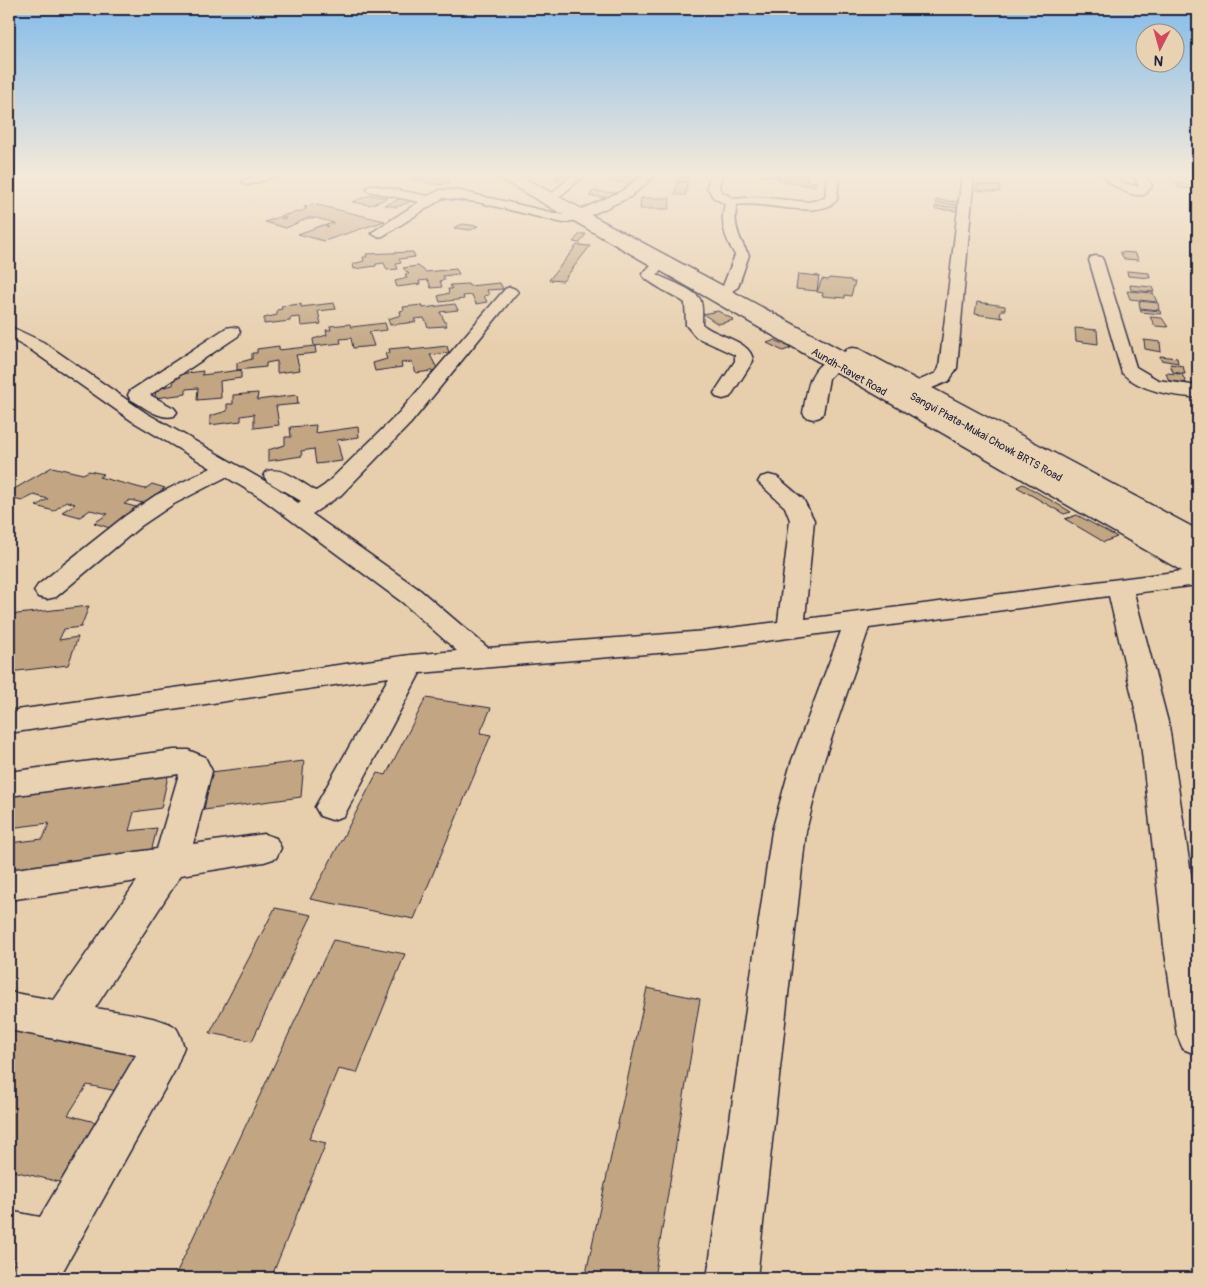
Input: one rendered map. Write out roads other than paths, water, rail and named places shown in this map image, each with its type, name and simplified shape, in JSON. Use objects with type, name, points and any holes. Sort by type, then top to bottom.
[{"type":"street","name":"Aundh-Ravet Road","points":[[614,235],[659,264],[1198,570]]},
{"type":"street","name":"Sangvi Phata-Mukai Chowk BRTS Road","points":[[620,235],[1198,554]]},
{"type":"street","name":"Aundh-Ravet Road","points":[[625,235],[730,287],[1198,539]]},
{"type":"street","points":[[730,287],[742,255],[733,235]]},
{"type":"street","points":[[918,388],[943,377],[948,368],[962,235]]},
{"type":"street","points":[[1096,260],[1128,370],[1135,377],[1148,383],[1198,392]]},
{"type":"street","points":[[659,264],[649,274],[650,277],[676,289],[693,301],[694,325],[702,332],[740,350],[744,355],[744,361],[723,393]]},
{"type":"street","points":[[298,513],[333,490],[404,419],[510,292]]},
{"type":"street","points":[[9,331],[37,346],[139,417],[269,492],[411,596],[482,659]]},
{"type":"street","points":[[232,332],[137,395],[316,501]]},
{"type":"street","points":[[813,413],[820,376],[834,364]]},
{"type":"street","points":[[47,591],[133,521],[164,500],[227,468]]},
{"type":"street","points":[[770,482],[795,504],[802,520],[791,630]]},
{"type":"street","points":[[9,722],[410,664],[706,640],[1198,577]]},
{"type":"street","points":[[1120,588],[1154,726],[1183,946],[1198,1035]]},
{"type":"street","points":[[732,1278],[789,831],[807,763],[858,621]]},
{"type":"street","points":[[332,807],[410,664]]},
{"type":"street","points":[[9,784],[174,762],[188,762],[194,765],[196,771],[171,861],[63,1021]]},
{"type":"street","points":[[9,885],[264,848]]},
{"type":"street","points":[[9,1011],[156,1039],[162,1043],[163,1048],[31,1252]]}]
